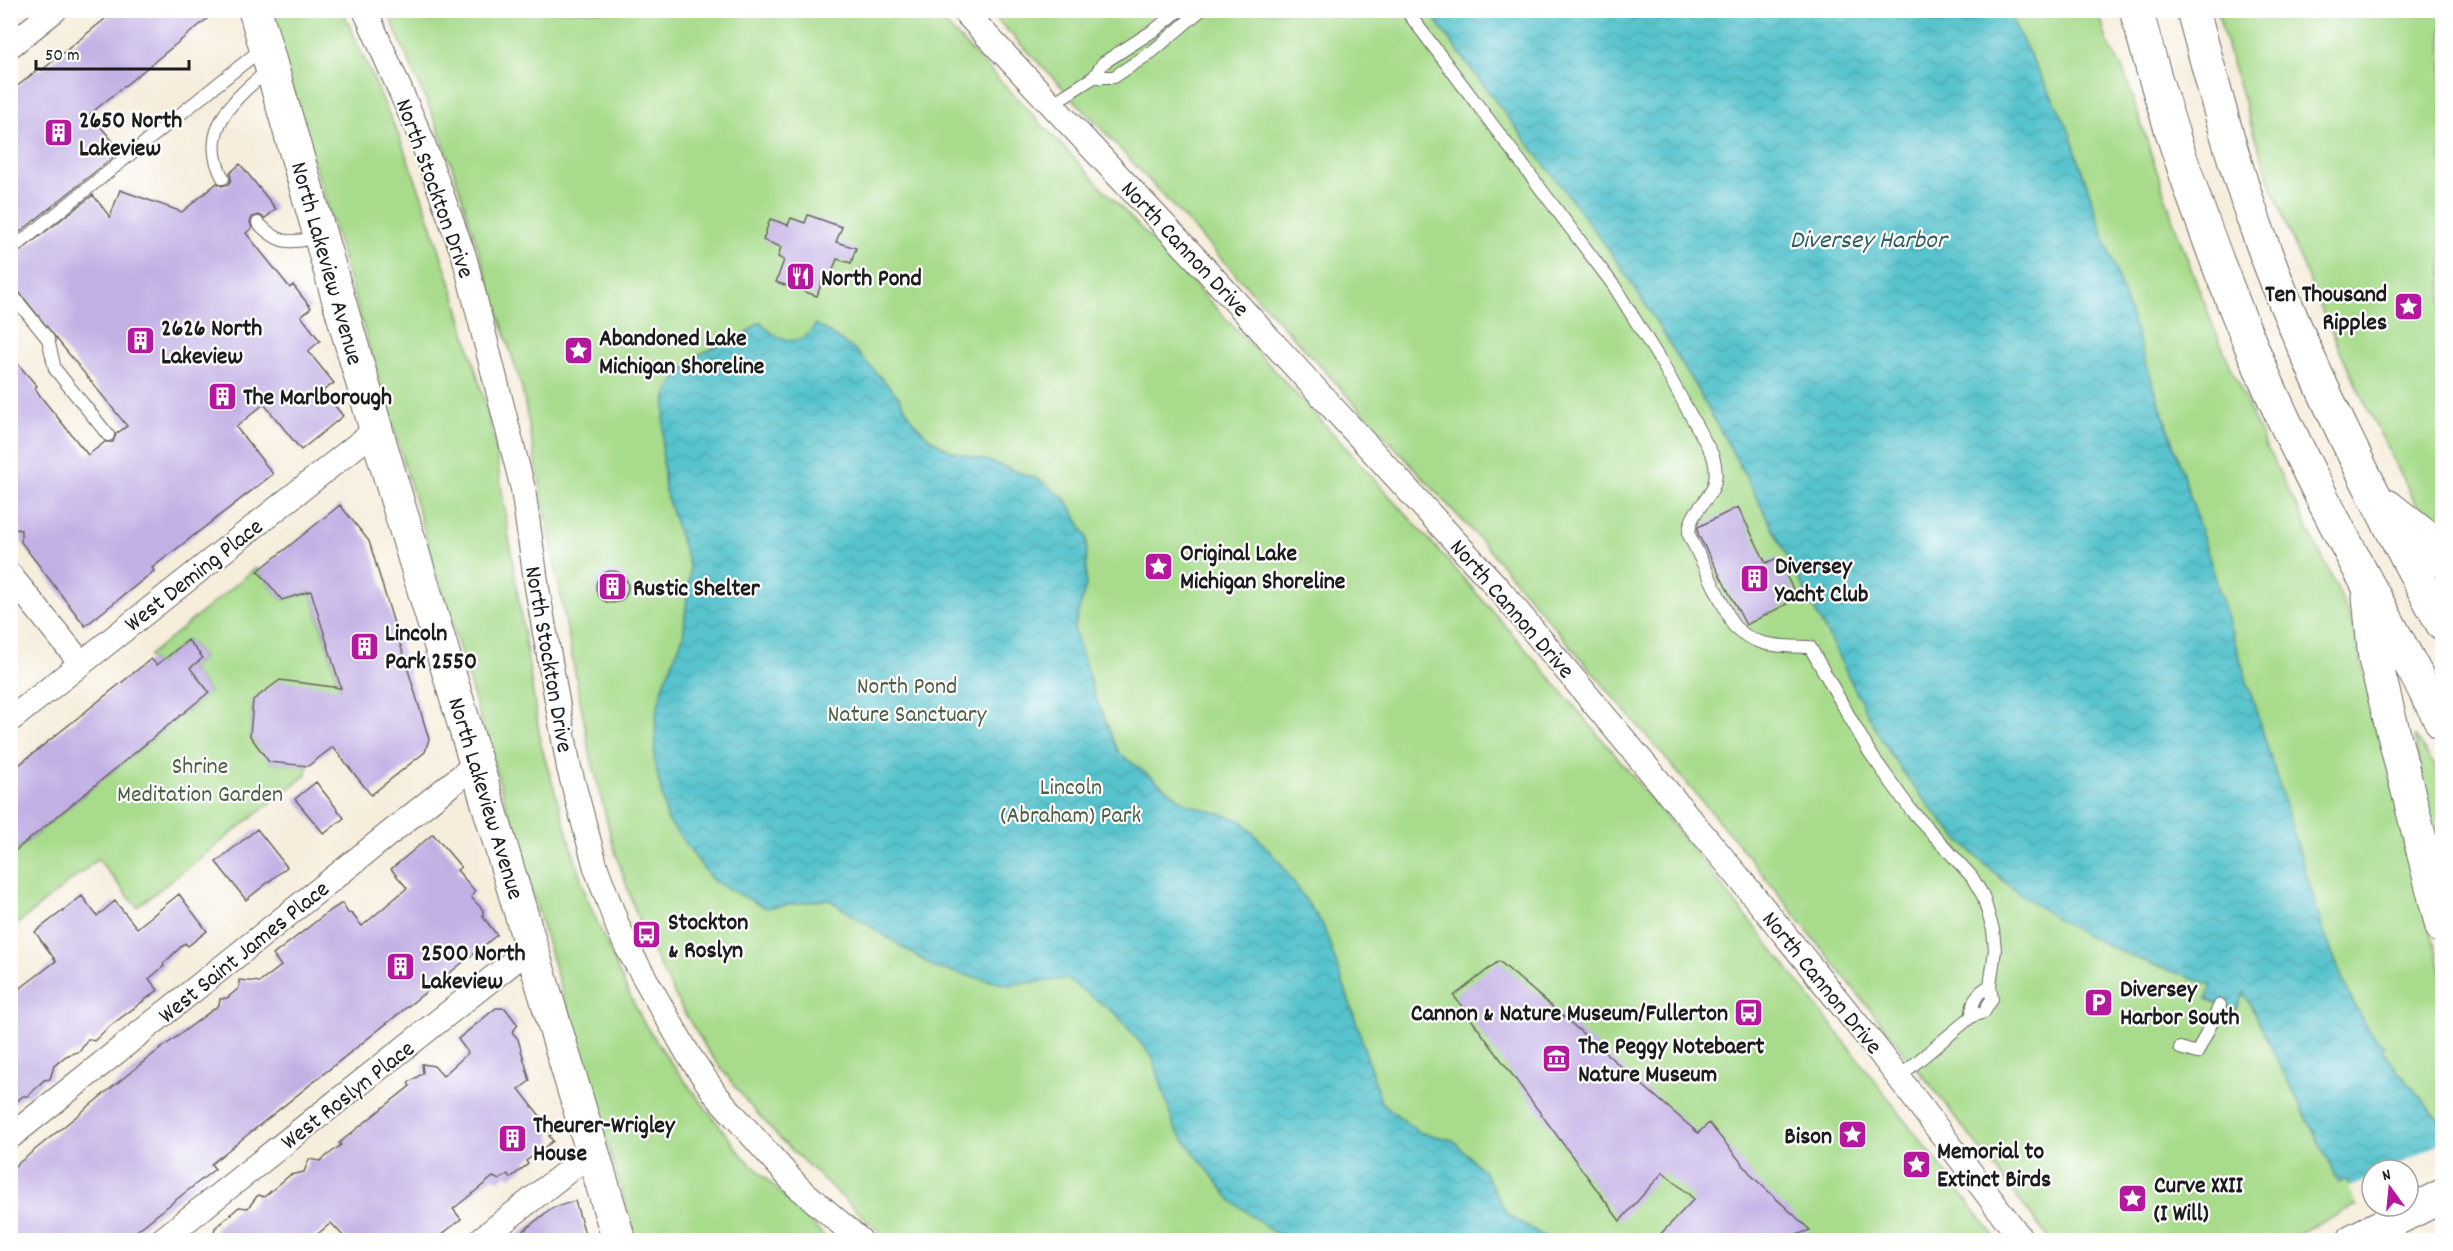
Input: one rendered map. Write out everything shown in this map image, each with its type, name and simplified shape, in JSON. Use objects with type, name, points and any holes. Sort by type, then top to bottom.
[{"type":"main road","name":"North Lakeview Avenue","points":[[255,10],[376,430],[618,1240]]},
{"type":"main road","points":[[2136,10],[2161,102],[2208,240],[2261,368],[2304,461],[2442,723]]},
{"type":"main road","points":[[2193,10],[2222,121],[2265,252],[2322,388],[2442,623]]},
{"type":"main road","points":[[2378,499],[2430,540],[2442,561]]},
{"type":"main road","points":[[2368,583],[2375,659],[2442,927]]},
{"type":"main road","points":[[2363,1237],[2442,1196]]},
{"type":"street","points":[[10,46],[55,10]]},
{"type":"street","name":"North Stockton Drive","points":[[365,10],[421,138],[464,256],[523,489],[537,588],[569,768],[596,868],[618,927],[688,1054],[716,1095],[797,1186],[860,1240]]},
{"type":"street","name":"North Cannon Drive","points":[[963,10],[1382,459],[1497,587],[1736,874],[1899,1077],[2022,1240]]},
{"type":"street","name":"West Deming Place","points":[[10,720],[376,430]]},
{"type":"street","points":[[10,575],[81,663]]},
{"type":"street","name":"West Saint James Place","points":[[10,1137],[475,765]]},
{"type":"street","name":"West Roslyn Place","points":[[162,1240],[532,947]]},
{"type":"street","points":[[480,1240],[592,1152]]},
{"type":"lane","points":[[1050,105],[1094,77],[1103,63],[1156,29],[1179,10]]},
{"type":"lane","points":[[1094,77],[1114,77],[1153,51],[1201,10]]},
{"type":"lane","points":[[1406,10],[1614,286],[1663,365],[1713,456],[1717,471],[1716,482],[1689,526],[1689,536],[1733,625],[1743,636],[1760,643],[1810,647],[1870,753],[1911,810],[1972,877],[1983,896],[1993,930],[1995,950],[1990,986],[1979,992],[1972,1003],[1972,1016],[1899,1077]]},
{"type":"lane","points":[[223,178],[214,150],[215,135],[222,116],[231,103],[249,86],[268,58]]},
{"type":"lane","points":[[10,251],[268,58]]},
{"type":"lane","points":[[258,224],[269,234],[286,243],[320,236]]},
{"type":"lane","points":[[10,292],[48,339],[55,369],[108,435]]},
{"type":"lane","points":[[2180,1048],[2197,1053],[2220,1005]]},
{"type":"green space","points":[[269,11],[343,11],[400,139],[421,194],[456,300],[494,440],[541,745],[586,896],[624,984],[644,1023],[671,1063],[742,1155],[828,1240],[636,1240]]},
{"type":"green space","name":"Lincoln (Abraham) Park","points":[[387,11],[933,11],[1160,248],[1309,408],[1528,652],[1708,869],[1997,1240],[891,1240],[885,1237],[782,1141],[747,1102],[708,1051],[682,1009],[642,931],[613,845],[590,753],[522,388],[452,166],[436,123]]},
{"type":"green space","points":[[989,11],[2099,11],[2107,41],[2124,72],[2175,226],[2213,326],[2264,442],[2338,589],[2351,622],[2442,973],[2442,1165],[2420,1168],[2420,1158],[2360,1158],[2360,1205],[2284,1240],[2050,1240],[1745,852],[1484,544],[1100,127]]},
{"type":"green space","points":[[2217,11],[2442,11],[2442,543],[2433,536],[2408,489],[2315,296],[2258,146]]},
{"type":"green space","name":"Shrine Meditation Garden","points":[[256,568],[282,600],[311,592],[348,713],[253,701],[250,736],[270,762],[308,766],[305,776],[137,907],[98,859],[11,929],[11,855],[209,692],[190,668],[203,658],[188,640],[157,665],[148,656]]},
{"type":"green space","points":[[2414,735],[2442,777],[2442,873],[2425,804]]},
{"type":"water","name":"Diversey Harbor","points":[[1429,11],[2007,11],[2067,125],[2189,492],[2324,932],[2365,1025],[2384,1045],[2381,1049],[2442,1124],[2440,1130],[2442,1138],[2442,1240],[2379,1240],[2367,1218],[2420,1218],[2420,1158],[2360,1158],[2360,1204],[2348,1182],[2344,1180],[2339,1183],[2244,993],[2235,1011],[2206,999],[2212,985],[2139,959],[2070,926],[2006,883],[1987,867],[1935,813],[1890,753],[1873,724],[1738,462],[1652,316],[1603,242]]},
{"type":"water","name":"North Pond","points":[[760,321],[773,334],[788,340],[803,338],[816,324],[856,351],[898,396],[913,421],[928,437],[950,451],[988,461],[1040,480],[1067,500],[1087,538],[1086,585],[1074,629],[1094,694],[1119,753],[1187,804],[1241,820],[1279,861],[1323,925],[1381,1102],[1418,1132],[1453,1140],[1484,1172],[1508,1215],[1550,1240],[1294,1240],[1273,1232],[1232,1201],[1174,1127],[1153,1058],[1117,1015],[1067,979],[1008,985],[935,968],[828,899],[766,908],[713,881],[667,819],[654,760],[656,714],[664,682],[683,637],[690,568],[665,491],[662,446],[666,397],[677,375],[700,354],[745,334]]},
{"type":"pier","points":[[2442,1143],[2442,1236],[2433,1240],[2376,1240],[2364,1218],[2420,1218],[2420,1158],[2411,1158]]},
{"type":"pier","points":[[2360,1182],[2360,1210],[2348,1188]]},
{"type":"building","name":"2650 North Lakeview","points":[[116,10],[200,10],[207,19],[90,114],[121,151],[10,240],[10,92],[40,68],[42,70]]},
{"type":"building","points":[[240,164],[276,209],[265,218],[259,215],[252,217],[250,222],[252,228],[246,233],[290,288],[293,285],[311,308],[301,316],[320,341],[308,351],[334,383],[323,391],[343,416],[301,450],[264,404],[236,427],[273,474],[152,568],[154,571],[85,626],[21,542],[21,530],[10,528],[10,355],[37,386],[35,388],[41,397],[88,455],[105,442],[113,442],[116,434],[127,426],[10,281],[10,259],[93,195],[110,217],[120,190],[182,212],[217,183],[222,186],[229,184],[230,173]]},
{"type":"building","points":[[808,215],[842,227],[836,242],[856,248],[851,263],[837,259],[831,275],[825,273],[817,296],[776,282],[784,260],[778,257],[781,247],[763,240],[770,219],[788,225],[791,218],[805,223]]},
{"type":"building","name":"Lincoln Park 2550","points":[[340,505],[369,541],[429,739],[425,752],[371,795],[333,747],[308,766],[269,762],[250,736],[253,700],[280,680],[341,688],[311,591],[282,600],[258,571]]},
{"type":"building","name":"Diversey Yacht Club","points":[[1738,507],[1766,563],[1777,558],[1796,595],[1785,600],[1787,604],[1746,625],[1698,534],[1698,527]]},
{"type":"building","name":"Rustic Shelter","points":[[612,571],[623,576],[628,587],[623,598],[612,603],[601,598],[596,587],[601,576]]},
{"type":"building","points":[[188,640],[203,658],[190,668],[209,692],[10,855],[10,772],[151,659],[157,665]]},
{"type":"building","points":[[316,782],[344,818],[324,834],[295,799]]},
{"type":"building","points":[[257,829],[287,867],[246,900],[216,862]]},
{"type":"building","points":[[433,834],[461,867],[457,870],[475,891],[471,897],[483,910],[483,917],[497,935],[211,1164],[215,1169],[125,1240],[10,1240],[10,1170],[147,1059],[219,1005],[220,999],[227,998],[239,988],[239,980],[260,982],[281,966],[273,955],[328,912],[342,903],[348,913],[352,914],[362,926],[407,888],[391,869]]},
{"type":"building","points":[[179,894],[207,931],[188,946],[185,943],[149,979],[158,990],[94,1041],[88,1039],[80,1051],[66,1056],[54,1066],[50,1079],[44,1080],[28,1096],[23,1096],[10,1107],[10,996],[56,961],[35,932],[82,896],[97,916],[115,901],[137,928]]},
{"type":"building","name":"The Peggy Notebaert Nature Museum","points":[[1499,961],[1698,1133],[1709,1123],[1754,1178],[1810,1230],[1796,1235],[1800,1240],[1655,1240],[1694,1199],[1663,1172],[1620,1221],[1454,996]]},
{"type":"building","points":[[496,1008],[505,1008],[518,1025],[512,1032],[518,1039],[530,1081],[519,1089],[544,1121],[542,1123],[553,1141],[526,1161],[528,1164],[510,1178],[508,1174],[499,1180],[493,1177],[453,1209],[461,1219],[435,1240],[347,1240],[331,1223],[314,1237],[305,1240],[212,1240],[215,1228],[239,1207],[248,1208],[258,1195],[264,1197],[290,1175],[304,1172],[309,1159],[320,1161],[341,1145],[339,1143],[410,1086],[408,1083],[423,1073],[422,1064],[434,1066],[443,1076],[468,1053],[458,1039]]},
{"type":"building","points":[[575,1201],[587,1240],[512,1240],[552,1208]]},
{"type":"place","name":"2650 North Lakeview","points":[[58,133]]},
{"type":"place","name":"North Pond","points":[[800,277]]},
{"type":"place","name":"Ten Thousand Ripples","points":[[2408,307]]},
{"type":"place","name":"2626 North Lakeview","points":[[140,341]]},
{"type":"place","name":"Abandoned Lake Michigan Shoreline","points":[[578,351]]},
{"type":"place","name":"The Marlborough","points":[[222,396]]},
{"type":"place","name":"Original Lake Michigan Shoreline","points":[[1159,566]]},
{"type":"place","name":"Diversey Yacht Club","points":[[1754,579]]},
{"type":"place","name":"Rustic Shelter","points":[[612,587]]},
{"type":"place","name":"Lincoln Park 2550","points":[[364,646]]},
{"type":"place","name":"Stockton & Roslyn","points":[[647,935]]},
{"type":"place","name":"2500 North Lakeview","points":[[400,966]]},
{"type":"place","name":"Diversey Harbor South","points":[[2099,1002]]},
{"type":"place","name":"Cannon & Nature Museum/Fullerton","points":[[1749,1012]]},
{"type":"place","name":"The Peggy Notebaert Nature Museum","points":[[1557,1059]]},
{"type":"place","name":"Bison","points":[[1853,1135]]},
{"type":"place","name":"Theurer-Wrigley House","points":[[512,1138]]},
{"type":"place","name":"Memorial to Extinct Birds","points":[[1916,1164]]},
{"type":"place","name":"Curve XXII (I Will)","points":[[2133,1198]]},
{"type":"park label","name":"North Pond Nature Sanctuary","points":[[907,699]]}]
